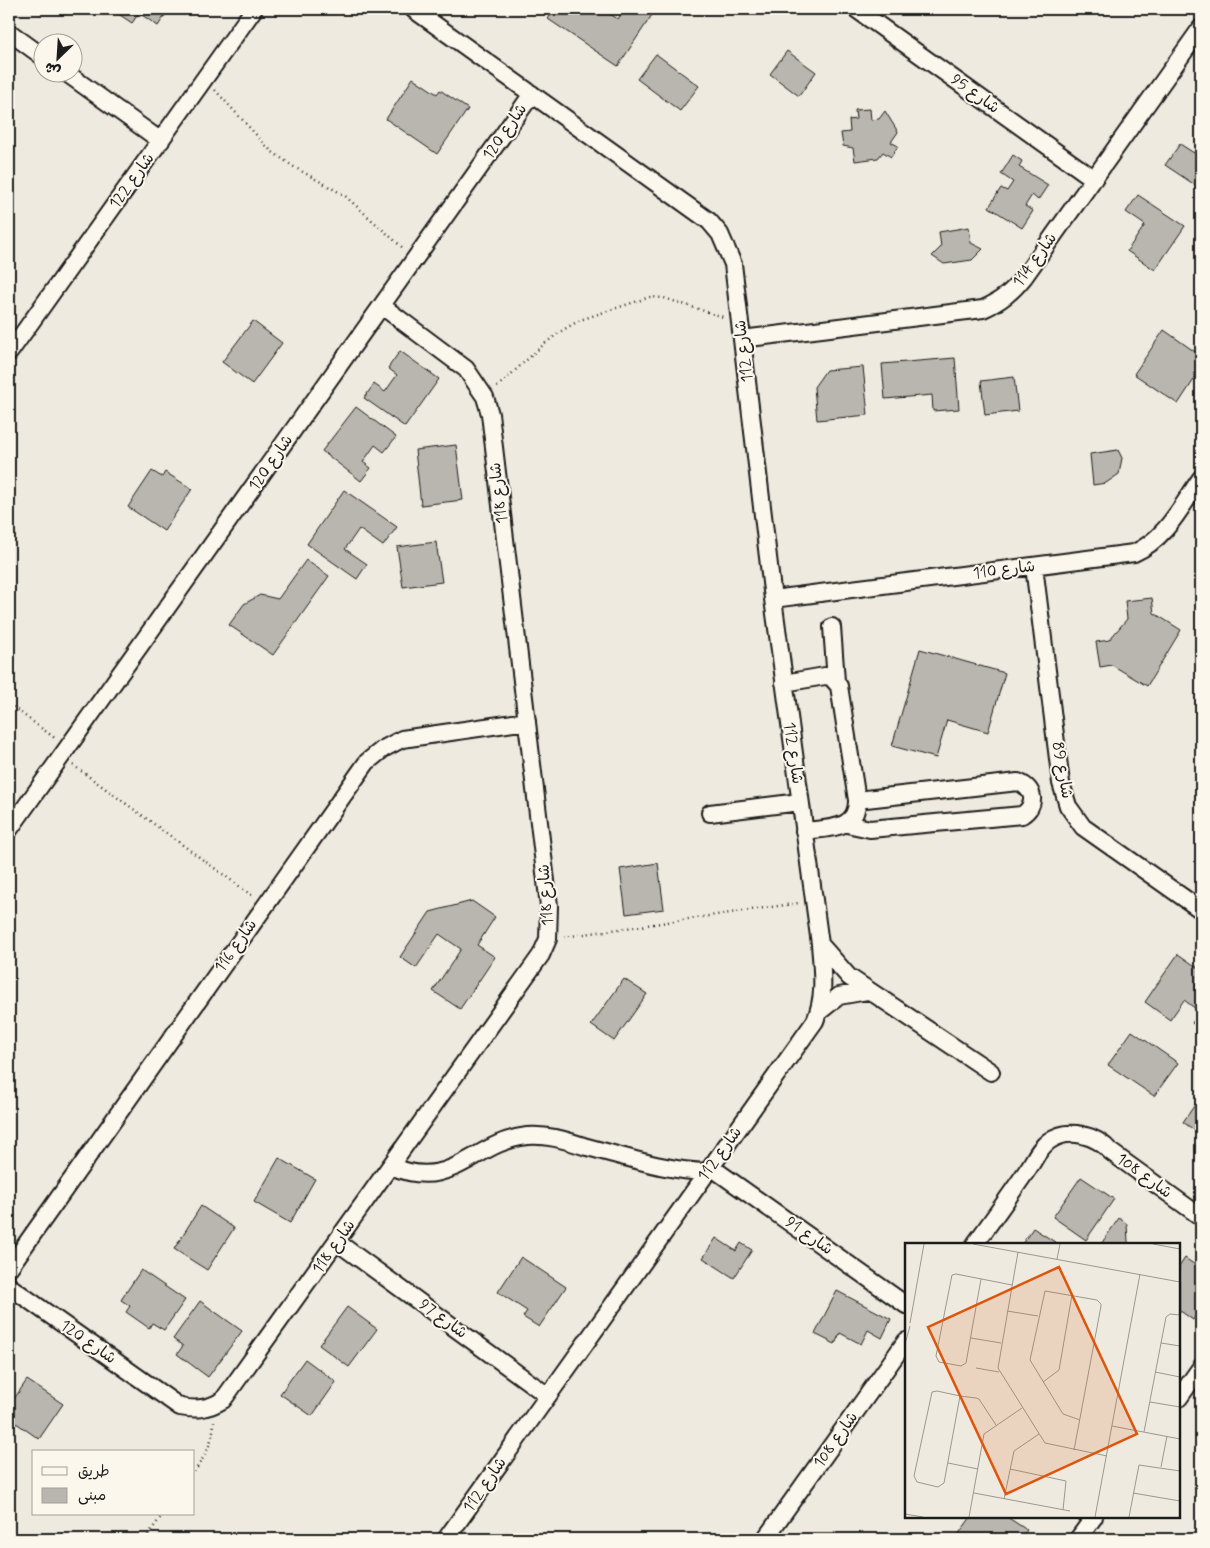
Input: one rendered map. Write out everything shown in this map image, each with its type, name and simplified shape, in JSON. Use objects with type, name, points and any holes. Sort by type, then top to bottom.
[{"type":"street","name":"شارع 122","points":[[9,353],[254,9]]},
{"type":"street","name":"شارع 112","points":[[413,9],[709,221],[728,248],[733,264],[740,317],[773,599],[820,944],[824,989],[819,1012],[810,1028],[446,1539]]},
{"type":"street","name":"شارع 95","points":[[856,9],[1094,179]]},
{"type":"street","name":"شارع 114","points":[[742,339],[974,310],[999,302],[1014,291],[1201,28]]},
{"type":"street","points":[[9,32],[32,49]]},
{"type":"street","points":[[79,82],[161,141]]},
{"type":"street","name":"شارع 120","points":[[9,830],[532,94]]},
{"type":"street","name":"شارع 118","points":[[210,1408],[224,1400],[233,1388],[536,962],[548,939],[549,906],[490,414],[485,397],[466,369],[382,306]]},
{"type":"street","name":"شارع 110","points":[[773,599],[1134,553],[1147,547],[1158,538],[1201,478]]},
{"type":"street","name":"شارع 89","points":[[1034,566],[1062,783],[1068,806],[1083,827],[1201,910]]},
{"type":"street","points":[[832,627],[836,681],[839,686],[857,800],[857,810],[854,818],[847,824]]},
{"type":"street","points":[[784,683],[825,676],[836,681]]},
{"type":"street","name":"شارع 116","points":[[9,1268],[367,762],[383,749],[402,739],[424,734],[527,721]]},
{"type":"street","points":[[804,830],[847,824],[870,829],[1014,816],[1028,811],[1033,797],[1026,785],[1018,782],[857,800]]},
{"type":"street","points":[[710,813],[800,802]]},
{"type":"street","points":[[820,944],[849,977],[991,1072]]},
{"type":"street","points":[[819,1012],[839,996],[867,990]]},
{"type":"street","name":"شارع 108","points":[[976,1243],[1032,1164],[1036,1155],[1046,1144],[1058,1136],[1068,1134],[1088,1136],[1102,1144],[1201,1217]]},
{"type":"street","points":[[391,1166],[406,1172],[436,1174],[451,1169],[513,1139],[544,1136],[662,1167],[709,1169]]},
{"type":"street","name":"شارع 91","points":[[709,1169],[905,1304]]},
{"type":"street","name":"شارع 97","points":[[337,1242],[548,1396]]},
{"type":"street","name":"شارع 120","points":[[9,1286],[180,1406],[195,1410],[210,1408]]},
{"type":"street","name":"شارع 108","points":[[765,1539],[905,1342]]},
{"type":"street","points":[[1180,1397],[1201,1367]]},
{"type":"street","points":[[1078,1539],[1093,1518]]},
{"type":"path","points":[[205,78],[271,151],[294,167],[344,195],[415,259]]},
{"type":"path","points":[[485,397],[543,345],[563,330],[580,320],[650,297],[664,298],[718,316],[740,317]]},
{"type":"path","points":[[9,704],[64,752],[266,905]]},
{"type":"path","points":[[548,939],[813,900]]},
{"type":"path","points":[[195,1470],[210,1448],[214,1421],[210,1408]]},
{"type":"path","points":[[145,1539],[162,1516]]},
{"type":"building","points":[[111,9],[169,9],[158,26],[139,13],[132,23]]},
{"type":"building","points":[[555,9],[602,9],[618,19],[625,9],[656,9],[618,66],[548,19]]},
{"type":"building","points":[[787,51],[816,72],[799,96],[770,74]]},
{"type":"building","points":[[656,54],[699,86],[680,111],[637,79]]},
{"type":"building","points":[[413,78],[437,94],[440,90],[468,109],[437,154],[386,119]]},
{"type":"building","points":[[870,109],[871,120],[879,119],[885,111],[898,132],[891,142],[898,146],[891,157],[883,152],[878,158],[855,161],[853,148],[843,146],[841,133],[850,132],[849,120],[856,119],[855,110]]},
{"type":"building","points":[[1201,143],[1201,189],[1165,165],[1180,144],[1194,153]]},
{"type":"building","points":[[1013,155],[1022,161],[1019,167],[1048,185],[1038,200],[1032,195],[1025,206],[1033,211],[1022,228],[989,207],[1001,188],[1007,191],[1013,182],[1001,174]]},
{"type":"building","points":[[1138,195],[1185,226],[1155,270],[1127,251],[1145,225],[1126,212]]},
{"type":"building","points":[[969,227],[971,243],[983,249],[972,260],[944,264],[932,256],[941,247],[939,232]]},
{"type":"building","points":[[253,321],[282,343],[252,384],[222,362]]},
{"type":"building","points":[[1164,330],[1201,356],[1201,369],[1178,404],[1134,374]]},
{"type":"building","points":[[400,351],[439,379],[405,427],[364,398],[374,384],[385,392],[397,375],[388,368]]},
{"type":"building","points":[[955,358],[959,409],[933,411],[932,395],[885,399],[882,364]]},
{"type":"building","points":[[863,367],[868,415],[817,420],[814,387],[826,370]]},
{"type":"building","points":[[1014,377],[1018,411],[985,415],[981,381]]},
{"type":"building","points":[[356,407],[396,437],[384,452],[375,445],[363,462],[371,468],[361,481],[322,451]]},
{"type":"building","points":[[456,445],[463,500],[421,505],[415,450]]},
{"type":"building","points":[[1118,450],[1122,458],[1119,474],[1106,483],[1093,485],[1090,454]]},
{"type":"building","points":[[152,471],[162,477],[165,472],[192,489],[164,531],[128,507]]},
{"type":"building","points":[[344,490],[397,527],[383,546],[359,529],[345,549],[367,564],[357,579],[307,544]]},
{"type":"building","points":[[436,542],[442,582],[403,587],[397,547]]},
{"type":"building","points":[[306,560],[329,576],[273,655],[229,625],[244,604],[260,595],[278,599]]},
{"type":"building","points":[[1152,598],[1154,613],[1181,630],[1147,686],[1112,665],[1100,667],[1096,642],[1109,640],[1127,619],[1125,601]]},
{"type":"building","points":[[920,649],[1005,673],[988,732],[947,720],[936,758],[892,746]]},
{"type":"building","points":[[658,863],[664,909],[626,914],[620,869]]},
{"type":"building","points":[[472,901],[495,917],[477,945],[495,957],[460,1009],[433,991],[461,949],[439,934],[416,968],[400,957],[430,912]]},
{"type":"building","points":[[1178,954],[1201,970],[1201,1029],[1192,1023],[1200,1012],[1184,1000],[1170,1020],[1145,1002]]},
{"type":"building","points":[[624,979],[647,994],[614,1041],[591,1025]]},
{"type":"building","points":[[1132,1031],[1178,1063],[1154,1096],[1108,1065]]},
{"type":"building","points":[[1201,1096],[1201,1135],[1183,1122]]},
{"type":"building","points":[[279,1158],[315,1179],[290,1223],[254,1202]]},
{"type":"building","points":[[1081,1177],[1114,1199],[1086,1240],[1053,1217]]},
{"type":"building","points":[[201,1206],[234,1228],[207,1270],[174,1249]]},
{"type":"building","points":[[1119,1218],[1127,1224],[1129,1243],[1102,1243]]},
{"type":"building","points":[[1033,1228],[1056,1243],[1023,1243]]},
{"type":"building","points":[[716,1238],[736,1251],[741,1243],[752,1250],[734,1278],[703,1258]]},
{"type":"building","points":[[521,1257],[566,1287],[539,1327],[523,1317],[527,1311],[498,1292]]},
{"type":"building","points":[[1185,1258],[1201,1269],[1201,1308],[1193,1320],[1180,1311],[1180,1266]]},
{"type":"building","points":[[141,1270],[185,1300],[164,1330],[152,1323],[149,1328],[126,1312],[130,1306],[121,1300]]},
{"type":"building","points":[[837,1291],[891,1319],[882,1338],[868,1330],[861,1344],[840,1333],[835,1344],[815,1334]]},
{"type":"building","points":[[200,1301],[242,1331],[208,1377],[177,1354],[183,1346],[173,1339]]},
{"type":"building","points":[[347,1307],[377,1329],[349,1367],[319,1345]]},
{"type":"building","points":[[305,1359],[336,1382],[312,1416],[280,1394]]},
{"type":"building","points":[[27,1380],[63,1404],[39,1439],[9,1418],[9,1406]]},
{"type":"building","points":[[970,1518],[1009,1518],[1027,1530],[1020,1539],[955,1539]]},
{"type":"building","points":[[507,1532],[517,1539],[495,1539],[495,1535]]}]
